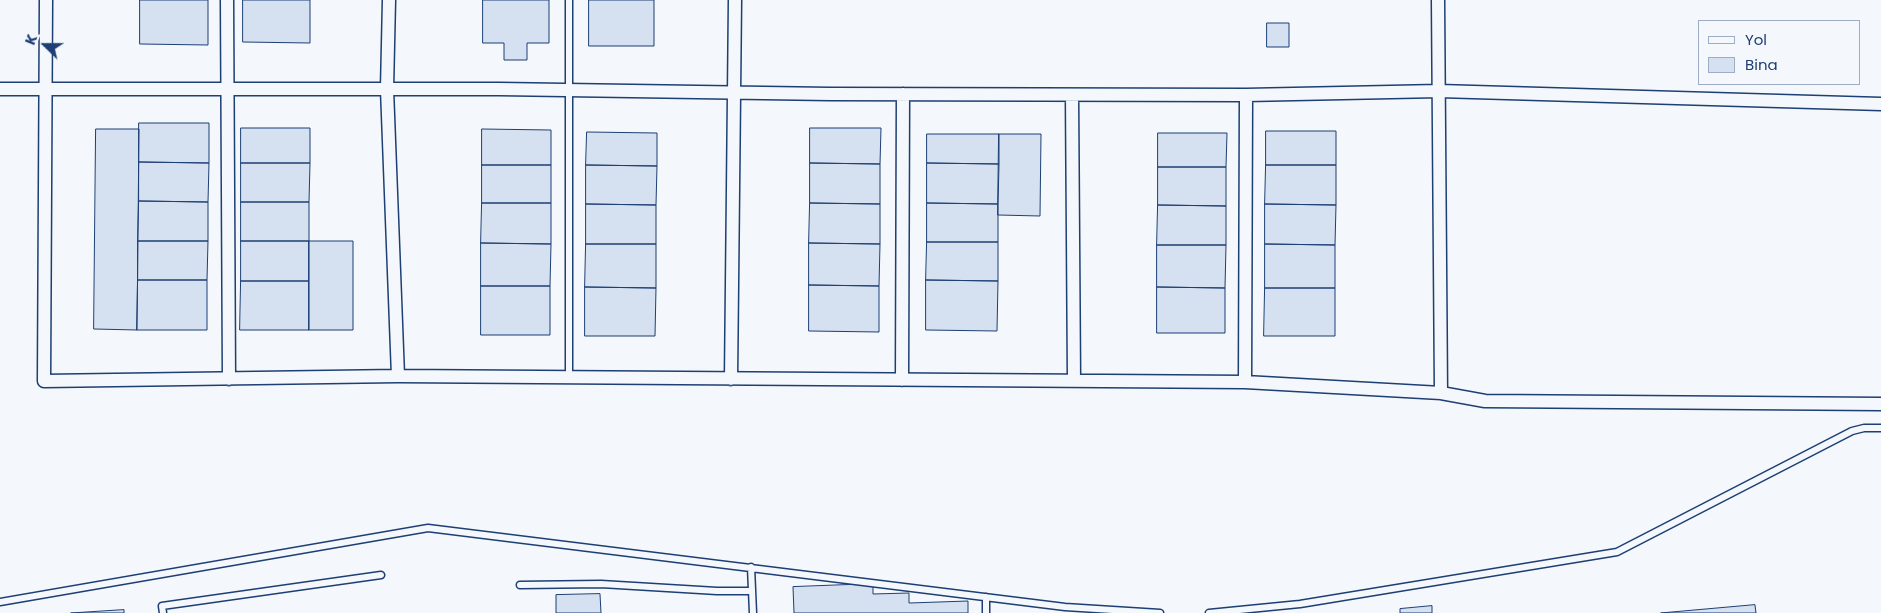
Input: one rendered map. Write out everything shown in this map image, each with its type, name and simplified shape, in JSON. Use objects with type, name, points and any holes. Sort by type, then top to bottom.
[{"type":"street","points":[[46,0],[44,381],[398,376],[1244,382],[1441,394],[1494,401],[1881,404]]},
{"type":"street","points":[[227,0],[229,379]]},
{"type":"street","points":[[388,0],[387,89],[398,376]]},
{"type":"street","points":[[731,379],[735,0]]},
{"type":"street","points":[[1438,0],[1441,394]]},
{"type":"street","points":[[0,89],[568,90],[1072,95],[1246,95],[1440,90],[1881,104]]},
{"type":"street","points":[[902,380],[904,94]]},
{"type":"street","points":[[1072,95],[1074,381]]},
{"type":"street","points":[[1244,382],[1246,95]]},
{"type":"lane","points":[[569,0],[569,378]]},
{"type":"lane","points":[[1209,613],[1300,604],[1617,552],[1852,431],[1864,428],[1881,428]]},
{"type":"lane","points":[[0,602],[428,528],[1066,607],[1160,613]]},
{"type":"lane","points":[[751,567],[754,613]]},
{"type":"lane","points":[[163,613],[162,606],[381,575]]},
{"type":"lane","points":[[520,585],[601,584],[717,592],[752,591]]},
{"type":"lane","points":[[986,597],[986,613]]},
{"type":"building","points":[[140,0],[208,0],[208,45],[140,44]]},
{"type":"building","points":[[243,0],[310,0],[310,43],[243,42]]},
{"type":"building","points":[[483,0],[549,0],[549,43],[527,43],[527,60],[504,60],[504,43],[483,43]]},
{"type":"building","points":[[589,0],[654,0],[654,46],[589,46]]},
{"type":"building","points":[[1267,23],[1289,23],[1289,47],[1267,47]]},
{"type":"building","points":[[139,123],[209,123],[209,163],[139,162]]},
{"type":"building","points":[[241,128],[310,128],[310,163],[241,163]]},
{"type":"building","points":[[810,128],[881,128],[880,164],[810,163]]},
{"type":"building","points":[[96,129],[139,129],[137,330],[94,329]]},
{"type":"building","points":[[482,129],[551,130],[551,165],[482,165]]},
{"type":"building","points":[[1266,131],[1336,131],[1336,165],[1266,165]]},
{"type":"building","points":[[587,132],[657,133],[657,166],[586,165]]},
{"type":"building","points":[[1158,133],[1227,133],[1226,167],[1158,167]]},
{"type":"building","points":[[927,134],[999,134],[999,164],[927,163]]},
{"type":"building","points":[[999,134],[1041,134],[1040,216],[998,215]]},
{"type":"building","points":[[139,162],[209,163],[208,202],[139,201]]},
{"type":"building","points":[[241,163],[310,163],[309,202],[241,202]]},
{"type":"building","points":[[810,163],[880,164],[880,204],[810,203]]},
{"type":"building","points":[[927,163],[999,164],[998,204],[927,203]]},
{"type":"building","points":[[482,165],[551,165],[551,203],[482,203]]},
{"type":"building","points":[[586,165],[657,166],[656,205],[586,204]]},
{"type":"building","points":[[1266,165],[1336,165],[1336,205],[1265,204]]},
{"type":"building","points":[[1158,167],[1226,167],[1226,206],[1158,205]]},
{"type":"building","points":[[139,201],[208,202],[208,241],[138,241]]},
{"type":"building","points":[[241,202],[309,202],[309,241],[241,241]]},
{"type":"building","points":[[482,203],[551,203],[551,244],[481,243]]},
{"type":"building","points":[[810,203],[880,204],[880,244],[809,243]]},
{"type":"building","points":[[927,203],[998,204],[998,242],[927,242]]},
{"type":"building","points":[[586,204],[656,205],[656,244],[586,244]]},
{"type":"building","points":[[1265,204],[1336,205],[1335,245],[1265,244]]},
{"type":"building","points":[[1158,205],[1226,206],[1226,245],[1157,245]]},
{"type":"building","points":[[138,241],[208,241],[207,280],[138,280]]},
{"type":"building","points":[[241,241],[309,241],[309,281],[241,281]]},
{"type":"building","points":[[309,241],[353,241],[353,330],[309,330]]},
{"type":"building","points":[[927,242],[998,242],[998,281],[926,280]]},
{"type":"building","points":[[481,243],[551,244],[550,286],[481,286]]},
{"type":"building","points":[[809,243],[880,244],[879,286],[809,285]]},
{"type":"building","points":[[586,244],[656,244],[656,288],[585,287]]},
{"type":"building","points":[[1265,244],[1335,245],[1335,288],[1265,288]]},
{"type":"building","points":[[1157,245],[1226,245],[1225,288],[1157,287]]},
{"type":"building","points":[[138,280],[207,280],[207,330],[137,330]]},
{"type":"building","points":[[926,280],[998,281],[997,331],[926,330]]},
{"type":"building","points":[[241,281],[309,281],[309,330],[240,330]]},
{"type":"building","points":[[809,285],[879,286],[879,332],[809,331]]},
{"type":"building","points":[[481,286],[550,286],[550,335],[481,335]]},
{"type":"building","points":[[585,287],[656,288],[655,336],[585,336]]},
{"type":"building","points":[[1157,287],[1225,288],[1225,333],[1157,333]]},
{"type":"building","points":[[1265,288],[1335,288],[1335,336],[1264,336]]},
{"type":"building","points":[[873,584],[873,594],[909,593],[909,603],[968,601],[968,613],[794,613],[793,587]]},
{"type":"building","points":[[600,594],[601,613],[556,613],[556,595]]},
{"type":"building","points":[[1755,605],[1756,613],[1661,613]]},
{"type":"building","points":[[1432,606],[1432,613],[1400,613],[1400,609]]},
{"type":"building","points":[[124,610],[124,613],[71,613]]}]
